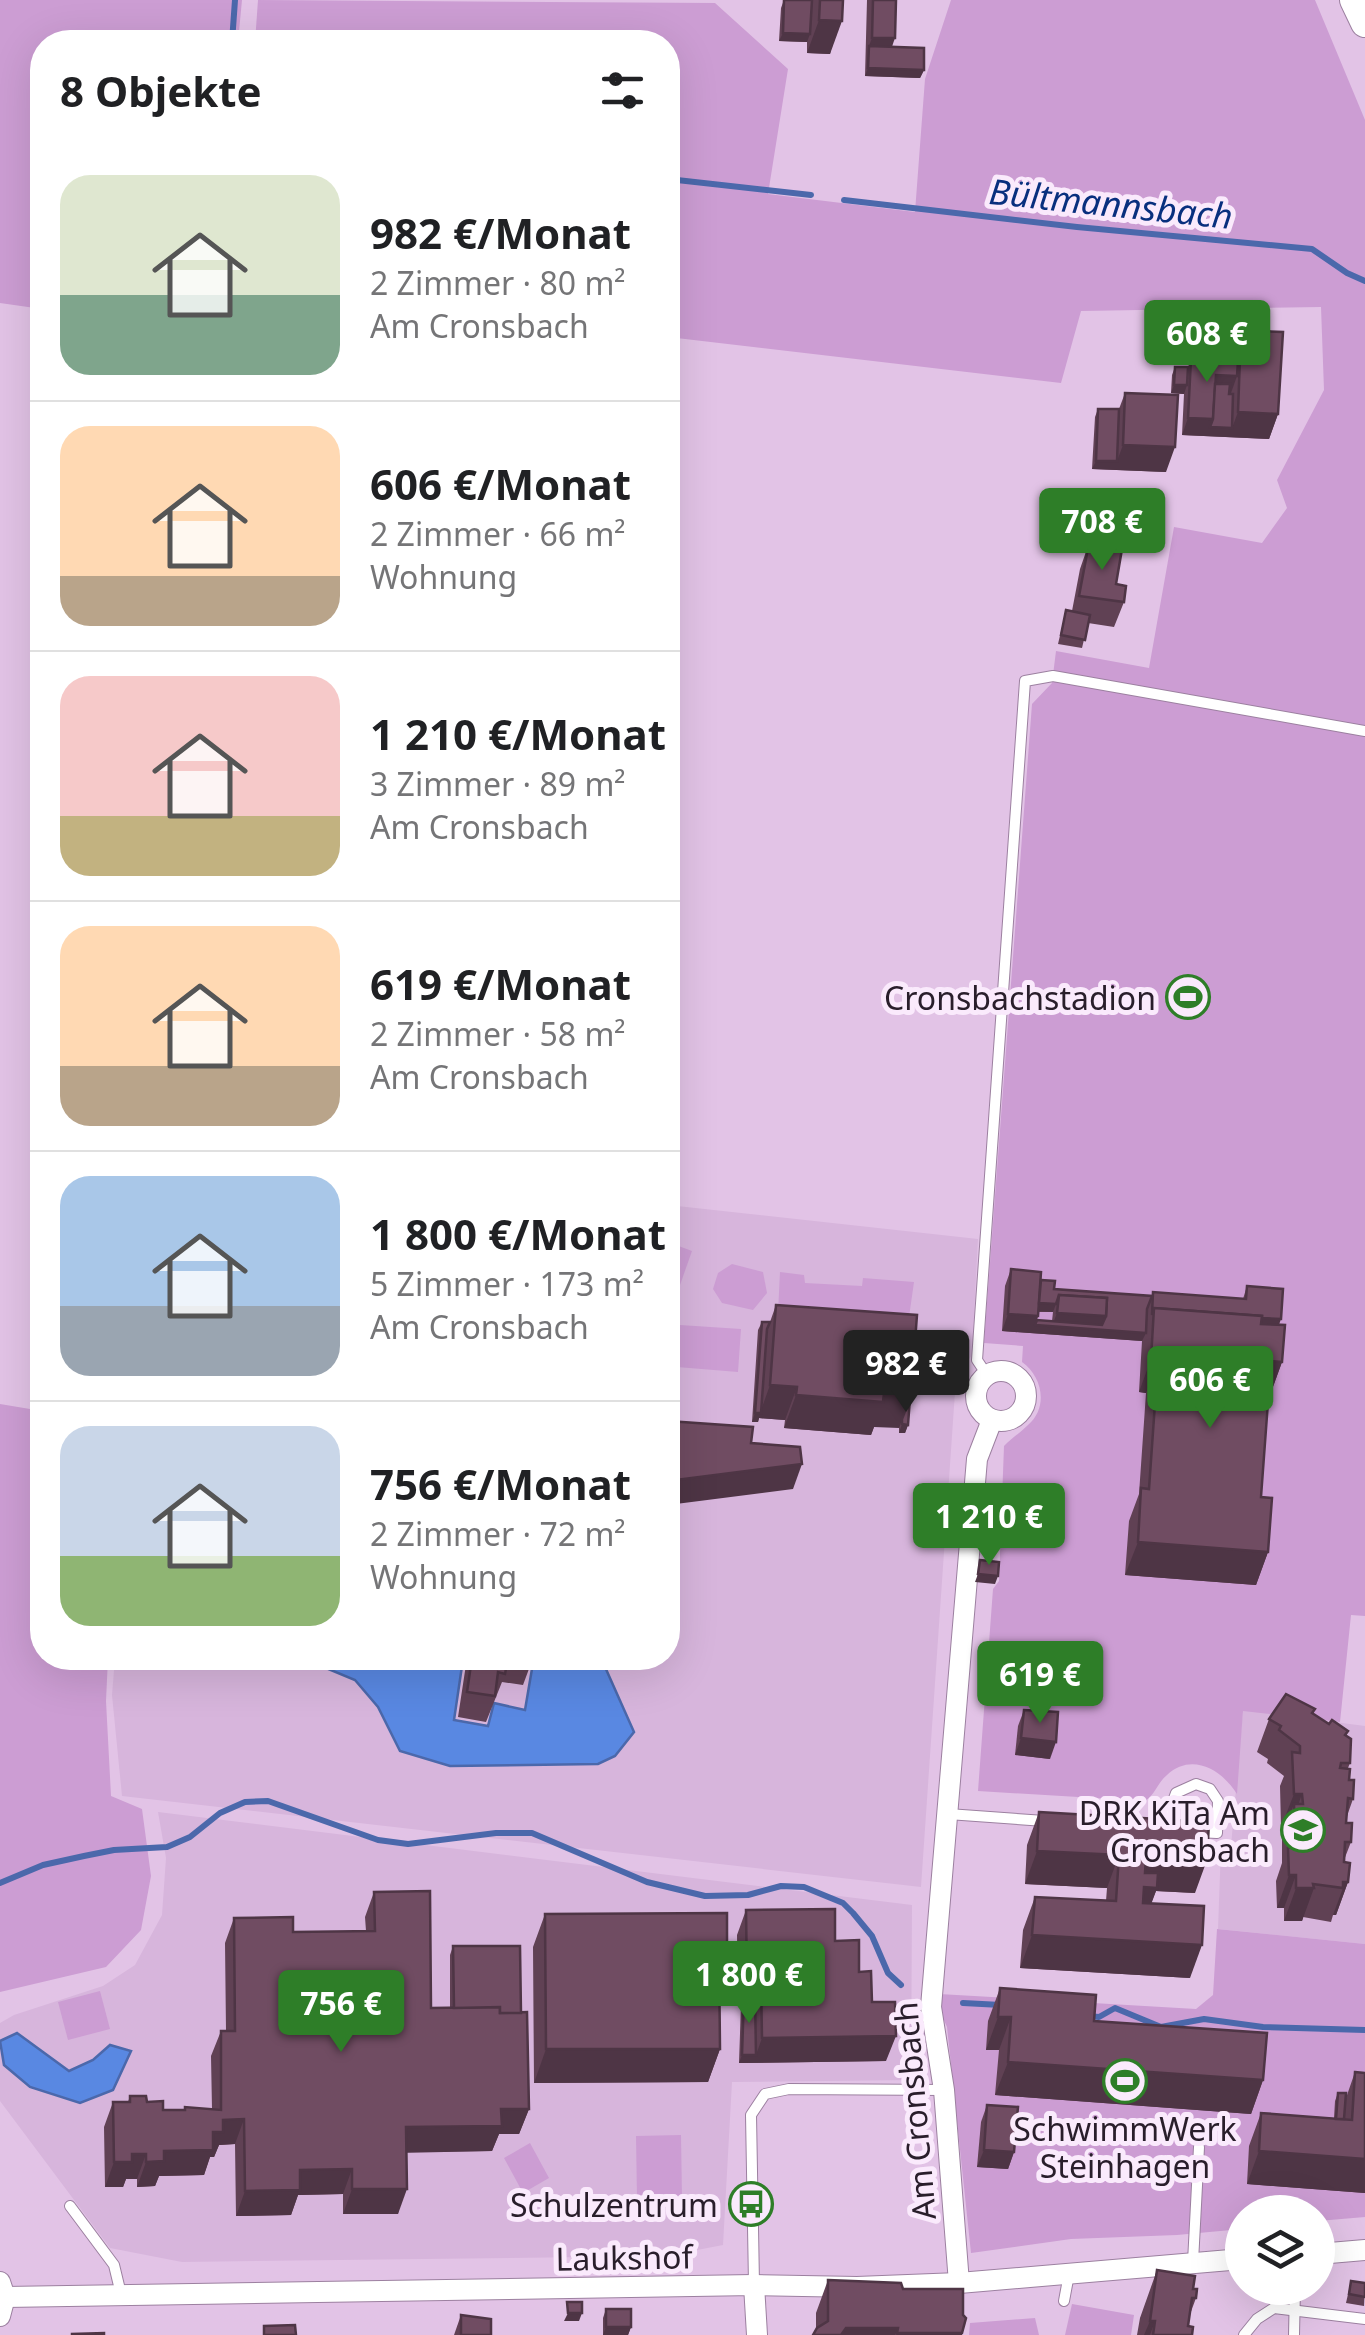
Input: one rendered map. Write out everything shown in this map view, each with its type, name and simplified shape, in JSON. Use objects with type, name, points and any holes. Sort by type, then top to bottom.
[{"type":"main road","points":[[1354,0],[1365,23]]},
{"type":"street","points":[[1009,1372],[1022,1382],[1026,1396],[1016,1418],[992,1420],[976,1404],[977,1388],[986,1375],[1009,1372]]},
{"type":"street","name":"Am Cronsbach","points":[[959,2284],[944,2090],[931,2007],[977,1458],[992,1420]]},
{"type":"street","points":[[1335,2253],[1365,2250]]},
{"type":"street","name":"Laukshof","points":[[2,2298],[959,2284],[1225,2261]]},
{"type":"street","points":[[754,2285],[757,2335]]},
{"type":"lane","points":[[986,1375],[976,1360],[1025,681],[1053,676],[1365,731]]},
{"type":"lane","points":[[1151,1829],[1218,1833],[1215,1794],[1204,1785],[1182,1788],[1172,1799],[1170,1830]]},
{"type":"lane","points":[[947,1814],[1058,1822]]},
{"type":"lane","points":[[754,2285],[751,2114],[765,2094],[788,2089],[944,2090]]},
{"type":"lane","points":[[1193,2263],[1198,2147]]},
{"type":"lane","points":[[70,2206],[114,2265],[121,2294]]},
{"type":"lane","points":[[1064,2301],[1069,2273]]},
{"type":"lane","points":[[1294,2335],[1295,2305]]},
{"type":"lane","points":[[1244,2335],[1274,2308],[1365,2320]]},
{"type":"shaded area","points":[[0,0],[242,0],[239,30],[30,30],[30,307],[0,303]]},
{"type":"shaded area","points":[[258,0],[715,3],[788,69],[768,194],[915,212],[925,79],[951,0],[1315,0],[1365,120],[1365,1616],[1351,1615],[1340,1722],[1243,1711],[1237,1794],[1215,1771],[1196,1765],[1177,1768],[1167,1775],[1145,1801],[978,1791],[993,1589],[999,1581],[1004,1446],[1035,1418],[1041,1401],[1038,1383],[1022,1362],[1023,1346],[984,1343],[1032,704],[1052,683],[1056,651],[1149,668],[1174,527],[1262,543],[1287,508],[1277,480],[1324,390],[1321,307],[1081,311],[1061,383],[680,338],[680,30],[256,30]]},
{"type":"shaded area","points":[[680,1206],[978,1239],[972,1355],[960,1372],[955,1392],[921,1887],[122,1796],[112,1695],[114,1670],[680,1670]]},
{"type":"shaded area","points":[[680,1246],[692,1251],[680,1285]]},
{"type":"shaded area","points":[[732,1264],[763,1272],[767,1293],[753,1310],[722,1303],[713,1289],[718,1273]]},
{"type":"shaded area","points":[[780,1272],[804,1275],[805,1283],[862,1286],[863,1278],[914,1282],[908,1324],[778,1313]]},
{"type":"shaded area","points":[[680,1325],[741,1329],[738,1372],[680,1367]]},
{"type":"shaded area","points":[[0,1404],[30,1409],[30,1670],[107,1670],[111,1796],[142,1809],[151,1876],[141,1930],[106,1967],[0,1992]]},
{"type":"shaded area","points":[[1243,1710],[1365,1726],[1365,1944],[1218,1929],[1221,1847],[1231,1846]]},
{"type":"shaded area","points":[[158,1812],[912,1905],[911,2080],[732,2082],[723,2245],[666,2256],[182,2262],[110,2248],[0,2101],[0,2023],[103,1986],[135,1965],[162,1915],[166,1858]]},
{"type":"shaded area","points":[[1217,1929],[1365,1944],[1365,2217],[1335,2220],[1335,2195],[1225,2195],[1225,2231],[1071,2239],[971,2253],[947,2027],[938,2007],[939,1994],[1196,2009],[1213,1995]]},
{"type":"shaded area","points":[[100,1991],[110,2029],[68,2040],[58,2002]]},
{"type":"shaded area","points":[[681,2135],[682,2199],[637,2200],[636,2136]]},
{"type":"shaded area","points":[[530,2143],[549,2178],[523,2193],[504,2158]]},
{"type":"shaded area","points":[[1072,2304],[1134,2315],[1131,2335],[1065,2335]]},
{"type":"shaded area","points":[[1035,2318],[1039,2335],[969,2335],[970,2323]]},
{"type":"water","points":[[331,1670],[461,1670],[454,1720],[488,1726],[494,1703],[525,1710],[532,1670],[606,1670],[634,1732],[615,1756],[598,1764],[450,1766],[400,1751],[378,1707],[355,1680]]},
{"type":"water","points":[[17,2033],[69,2071],[93,2060],[110,2045],[131,2051],[113,2090],[80,2103],[30,2087],[4,2065],[0,2041]]},
{"type":"building","points":[[784,0],[812,0],[810,34],[783,33]]},
{"type":"building","points":[[820,0],[843,0],[842,21],[819,20]]},
{"type":"building","points":[[873,0],[896,0],[895,38],[872,38]]},
{"type":"building","points":[[869,46],[924,48],[924,70],[868,68]]},
{"type":"building","points":[[1241,330],[1283,332],[1278,414],[1238,412]]},
{"type":"building","points":[[1191,359],[1238,361],[1237,376],[1216,375],[1213,419],[1188,418]]},
{"type":"building","points":[[1175,367],[1188,367],[1187,385],[1174,385]]},
{"type":"building","points":[[1215,384],[1230,384],[1232,428],[1210,427]]},
{"type":"building","points":[[1125,393],[1178,395],[1175,447],[1123,445]]},
{"type":"building","points":[[1098,409],[1119,409],[1117,461],[1096,461]]},
{"type":"building","points":[[1089,543],[1122,549],[1116,584],[1126,586],[1124,602],[1079,596]]},
{"type":"building","points":[[1066,610],[1090,615],[1085,640],[1061,635]]},
{"type":"building","points":[[1011,1269],[1041,1272],[1038,1316],[1008,1314]]},
{"type":"building","points":[[1041,1280],[1055,1281],[1054,1289],[1152,1296],[1146,1333],[1035,1325],[1037,1320],[1102,1325],[1106,1316],[1107,1298],[1059,1295],[1056,1304],[1039,1303]]},
{"type":"building","points":[[1247,1286],[1283,1289],[1281,1319],[1154,1308],[1152,1315],[1153,1292],[1246,1299]]},
{"type":"building","points":[[1059,1295],[1107,1298],[1106,1316],[1057,1313]]},
{"type":"building","points":[[776,1305],[917,1315],[911,1395],[884,1393],[883,1402],[796,1395],[797,1387],[770,1385]]},
{"type":"building","points":[[1154,1308],[1262,1316],[1261,1324],[1285,1325],[1282,1362],[1271,1361],[1261,1497],[1272,1498],[1268,1552],[1138,1542],[1141,1488],[1149,1489],[1158,1360],[1151,1359]]},
{"type":"building","points":[[762,1322],[770,1322],[761,1413],[755,1413]]},
{"type":"building","points":[[910,1398],[908,1425],[902,1424],[902,1419]]},
{"type":"building","points":[[680,1422],[753,1427],[751,1443],[800,1447],[802,1464],[680,1479]]},
{"type":"building","points":[[980,1560],[999,1562],[998,1576],[978,1574]]},
{"type":"building","points":[[470,1670],[506,1670],[505,1674],[498,1672],[495,1696],[467,1692]]},
{"type":"building","points":[[1286,1694],[1315,1709],[1312,1713],[1329,1724],[1332,1720],[1348,1731],[1345,1735],[1351,1739],[1350,1763],[1341,1763],[1340,1768],[1350,1769],[1349,1780],[1354,1780],[1346,1823],[1352,1823],[1351,1842],[1345,1842],[1344,1862],[1350,1863],[1348,1882],[1343,1882],[1343,1888],[1313,1884],[1314,1888],[1296,1888],[1296,1875],[1289,1875],[1288,1848],[1295,1847],[1294,1804],[1303,1804],[1302,1794],[1294,1794],[1292,1752],[1300,1753],[1300,1746],[1269,1719]]},
{"type":"building","points":[[1024,1710],[1058,1712],[1056,1742],[1021,1738]]},
{"type":"building","points":[[1039,1812],[1209,1822],[1207,1860],[1146,1857],[1145,1873],[1158,1873],[1157,1888],[1144,1887],[1143,1903],[1204,1906],[1202,1945],[1032,1935],[1035,1897],[1116,1901],[1119,1855],[1037,1851]]},
{"type":"building","points":[[430,1891],[431,2008],[500,2007],[500,2013],[527,2012],[529,2109],[501,2109],[502,2126],[406,2127],[407,2189],[352,2189],[352,2169],[300,2170],[300,2190],[245,2191],[244,2119],[223,2120],[223,2132],[213,2132],[213,2150],[164,2151],[164,2161],[146,2162],[146,2154],[132,2154],[132,2162],[114,2162],[113,2102],[130,2102],[130,2096],[146,2096],[147,2102],[163,2101],[163,2110],[221,2110],[221,2031],[235,2031],[234,1918],[293,1917],[293,1932],[375,1931],[374,1892]]},
{"type":"building","points":[[835,1909],[835,1941],[859,1940],[859,1972],[871,1971],[872,2002],[895,2002],[896,2036],[762,2038],[761,1979],[747,1979],[746,1910]]},
{"type":"building","points":[[727,1913],[727,1951],[719,1951],[720,2049],[546,2049],[545,1914]]},
{"type":"building","points":[[453,1946],[520,1946],[521,2013],[500,2013],[500,2007],[454,2008]]},
{"type":"building","points":[[1000,1988],[1096,1995],[1094,2021],[1267,2033],[1263,2080],[1008,2062],[1011,2017],[998,2017]]},
{"type":"building","points":[[744,1995],[755,1995],[756,2055],[742,2055]]},
{"type":"building","points":[[1355,2072],[1365,2073],[1365,2159],[1259,2151],[1261,2113],[1352,2120]]},
{"type":"building","points":[[1338,2093],[1346,2093],[1344,2119],[1336,2119]]},
{"type":"building","points":[[987,2105],[1018,2107],[1014,2152],[984,2150]]},
{"type":"building","points":[[1157,2270],[1195,2276],[1196,2298],[1192,2298],[1188,2326],[1193,2327],[1192,2335],[1153,2335],[1155,2321],[1150,2321]]},
{"type":"building","points":[[828,2280],[901,2283],[903,2289],[963,2289],[966,2318],[962,2333],[846,2328],[841,2335],[813,2335],[828,2321]]},
{"type":"building","points":[[1351,2281],[1365,2283],[1365,2297],[1349,2294]]},
{"type":"building","points":[[567,2302],[582,2302],[582,2313],[568,2313]]},
{"type":"building","points":[[606,2309],[631,2309],[631,2327],[606,2327]]},
{"type":"building","points":[[461,2315],[491,2319],[491,2335],[461,2335]]},
{"type":"building","points":[[295,2325],[296,2335],[264,2335],[264,2326]]},
{"type":"waterway","name":"Bültmannsbach","points":[[233,30],[235,0]]},
{"type":"waterway","name":"Bültmannsbach","points":[[680,180],[811,195]]},
{"type":"waterway","name":"Bültmannsbach","points":[[844,200],[1312,249],[1365,281]]},
{"type":"waterway","points":[[0,1883],[43,1865],[84,1856],[167,1847],[190,1837],[220,1813],[245,1802],[268,1801],[378,1840],[408,1844],[496,1833],[532,1833],[647,1882],[705,1896],[748,1895],[781,1886],[804,1887],[843,1903],[853,1913],[872,1936],[888,1973],[901,1985]]},
{"type":"waterway","points":[[963,2003],[1001,2005]]},
{"type":"waterway","points":[[1088,2016],[1099,2017],[1115,2008],[1161,2027],[1204,2019],[1263,2027],[1365,2030]]},
{"type":"place","name":"Cronsbachstadion","points":[[1188,997]]},
{"type":"place","name":"DRK KiTa Am Cronsbach","points":[[1303,1830]]},
{"type":"place","name":"SchwimmWerk Steinhagen","points":[[1125,2081]]},
{"type":"place","name":"Schulzentrum","points":[[751,2204]]}]
